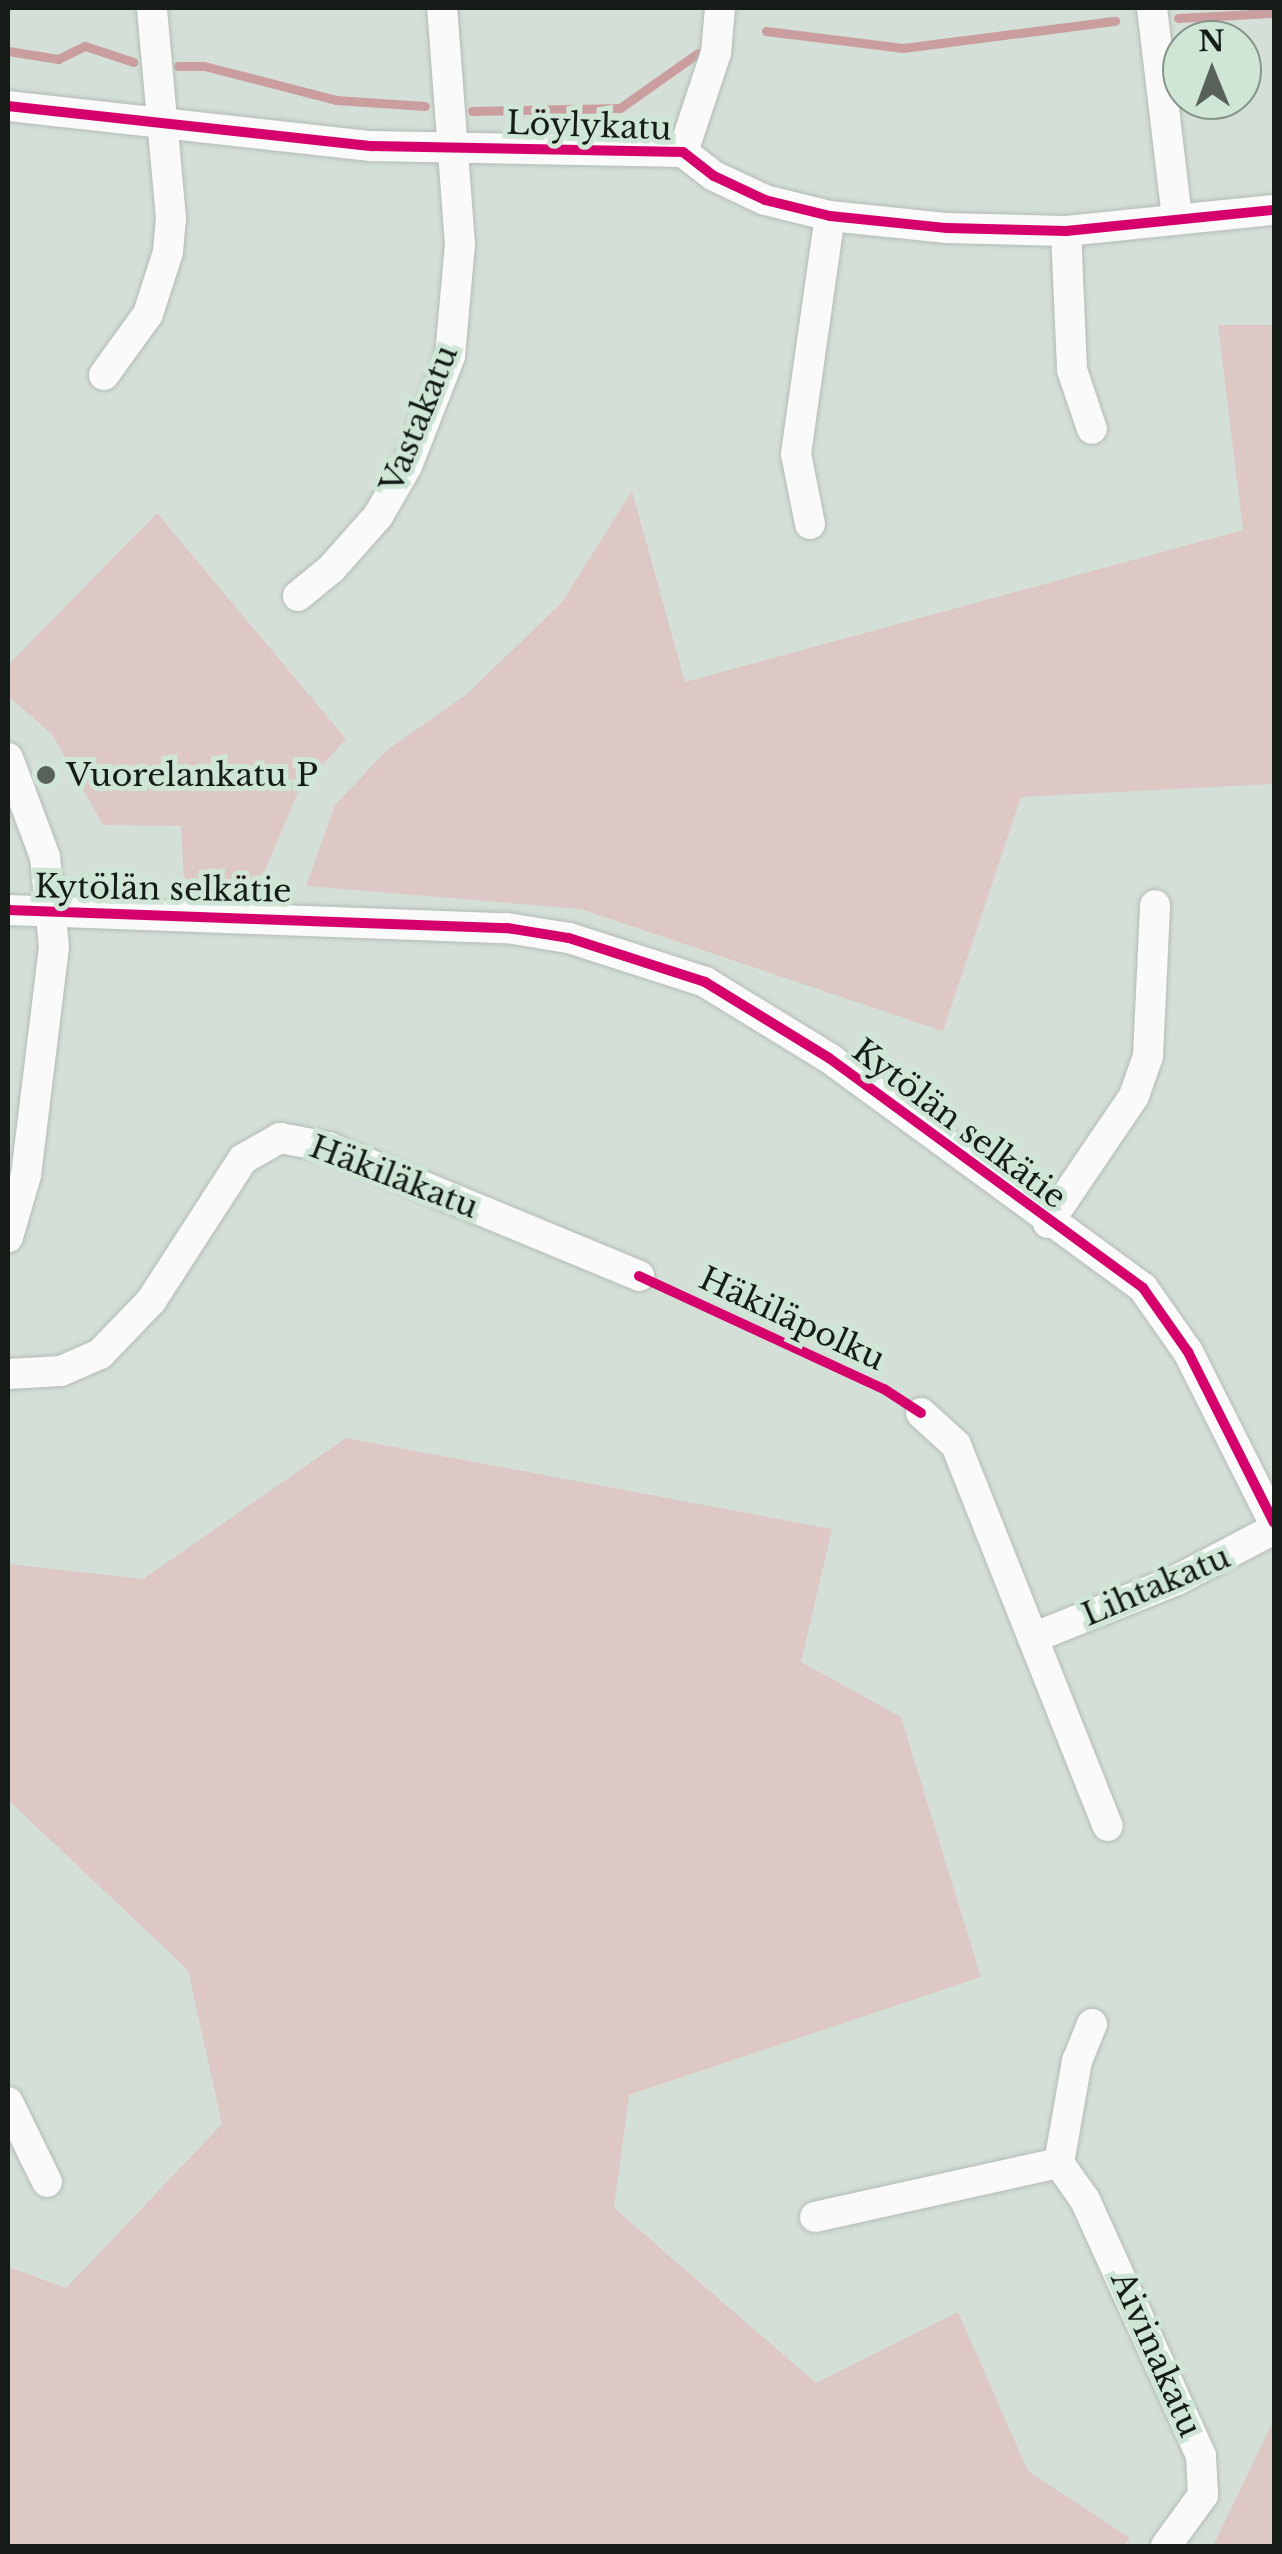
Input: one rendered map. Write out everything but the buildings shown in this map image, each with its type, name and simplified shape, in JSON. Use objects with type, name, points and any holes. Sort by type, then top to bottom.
[{"type":"street","points":[[104,375],[148,314],[168,252],[171,218],[152,8]]},
{"type":"street","name":"Vastakatu","points":[[298,596],[378,516],[407,466],[450,356],[460,288],[442,8]]},
{"type":"street","points":[[684,152],[716,53],[720,8]]},
{"type":"street","points":[[1152,8],[1176,219]]},
{"type":"street","name":"Löylykatu","points":[[8,106],[161,126],[452,148],[684,152],[735,188],[830,216],[1066,231],[1274,210]]},
{"type":"street","points":[[810,524],[796,454],[830,216]]},
{"type":"street","points":[[1066,231],[1072,370],[1092,429]]},
{"type":"street","points":[[8,758],[32,813],[53,910],[38,1102],[8,1238]]},
{"type":"street","points":[[1048,1223],[1134,1096],[1148,1056],[1156,905]]},
{"type":"street","name":"Kytölän selkätie","points":[[8,910],[507,928],[634,956],[762,1012],[1048,1223],[1128,1276],[1168,1318],[1274,1526]]},
{"type":"street","name":"Häkiläkatu","points":[[8,1374],[61,1371],[100,1354],[151,1300],[243,1159],[280,1138],[328,1147],[638,1276]]},
{"type":"street","points":[[921,1413],[956,1446],[1108,1826]]},
{"type":"street","name":"Lihtakatu","points":[[1035,1637],[1177,1580],[1274,1526]]},
{"type":"street","points":[[815,2216],[1059,2164],[1077,2061],[1092,2024]]},
{"type":"street","points":[[8,2102],[47,2182]]},
{"type":"street","name":"Aivinakatu","points":[[1059,2164],[1085,2200],[1201,2456],[1203,2495],[1166,2546]]},
{"type":"shaded area","points":[[1218,325],[1274,325],[1274,784],[1021,797],[943,1031],[580,909],[306,886],[335,805],[387,750],[467,694],[562,602],[632,491],[685,682],[1243,530]]},
{"type":"shaded area","points":[[157,513],[346,739],[298,792],[261,880],[184,882],[181,826],[103,825],[52,734],[8,696],[8,665]]},
{"type":"shaded area","points":[[346,1438],[832,1529],[801,1662],[901,1717],[981,1977],[629,2095],[614,2208],[816,2383],[958,2312],[1028,2471],[1130,2538],[1124,2546],[8,2546],[8,2267],[66,2288],[222,2124],[188,1970],[8,1800],[8,1564],[143,1579]]},
{"type":"shaded area","points":[[1274,2419],[1274,2546],[1213,2546],[1252,2465]]},
{"type":"waterway","points":[[1178,18],[1274,13]]},
{"type":"waterway","points":[[766,31],[903,48],[1115,21]]},
{"type":"waterway","points":[[8,51],[58,59],[85,46],[133,62]]},
{"type":"waterway","points":[[472,111],[620,108],[698,53]]},
{"type":"waterway","points":[[178,66],[204,66],[336,100],[425,106]]},
{"type":"cycle path","points":[[8,106],[372,146],[683,152],[714,176],[765,200],[830,216],[947,228],[1066,231],[1274,210]]},
{"type":"cycle path","points":[[8,910],[507,928],[569,938],[705,982],[829,1058],[1143,1288],[1188,1352],[1274,1523]]},
{"type":"cycle path","name":"Häkiläpolku","points":[[639,1276],[884,1389],[921,1413]]},
{"type":"place","name":"Vuorelankatu P","points":[[46,775]]}]
